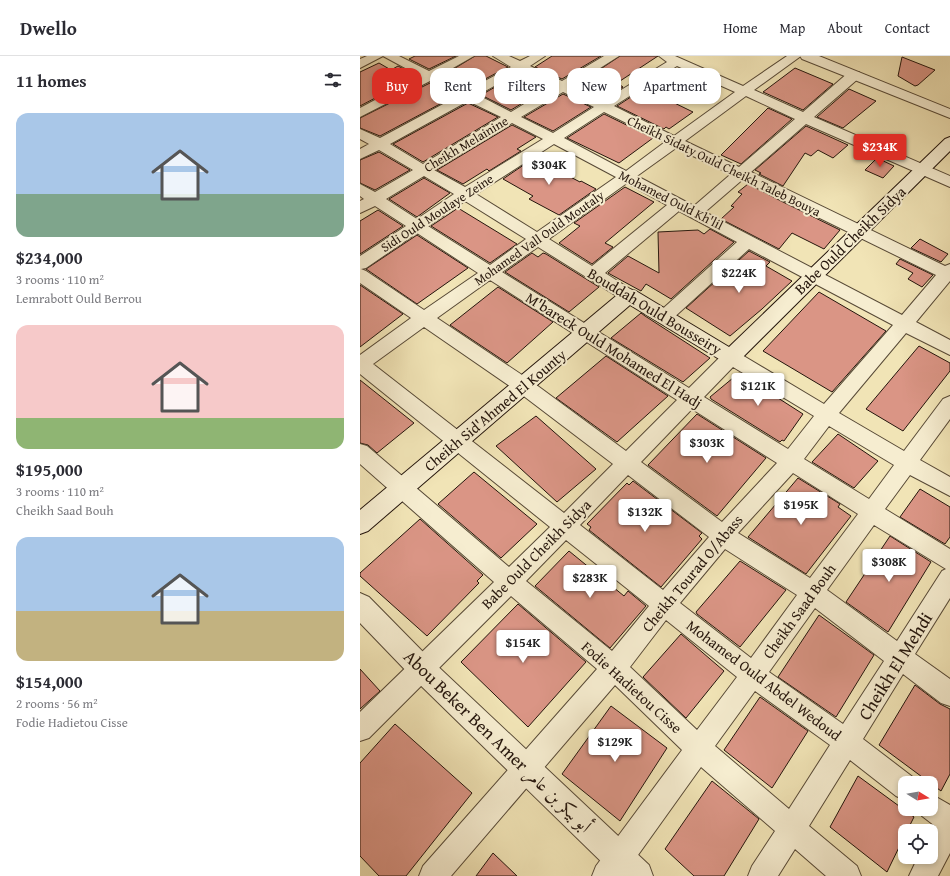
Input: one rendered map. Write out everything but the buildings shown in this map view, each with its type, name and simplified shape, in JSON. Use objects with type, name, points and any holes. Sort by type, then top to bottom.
[{"type":"main road","points":[[807,56],[950,114]]},
{"type":"main road","name":"Babe Ould Cheikh Sidya","points":[[731,357],[950,142]]},
{"type":"main road","name":"Bouddah Ould Bousseiry","points":[[629,296],[731,357]]},
{"type":"main road","name":"Cheikh Sid'Ahmed El Kounty","points":[[360,524],[629,296]]},
{"type":"main road","name":"Abou Beker Ben Amer أبو بيكر بن عامر","points":[[360,605],[421,668],[526,767],[621,870]]},
{"type":"street","points":[[360,64],[377,56]]},
{"type":"street","name":"Mohamed Ould Kh'lil","points":[[390,56],[429,76]]},
{"type":"street","points":[[360,113],[468,56]]},
{"type":"street","name":"Cheikh Sidaty Ould Cheikh Taleb Bouya","points":[[499,56],[858,231],[949,273]]},
{"type":"street","points":[[486,85],[539,56]]},
{"type":"street","name":"Cheikh Melainine","points":[[360,208],[613,56]]},
{"type":"street","name":"Mohamed Vall Ould Moutaly","points":[[360,364],[424,317],[626,178],[674,141],[795,56]]},
{"type":"street","points":[[671,58],[950,182]]},
{"type":"street","name":"Sidi Ould Moulaye Zeine","points":[[360,264],[465,194],[604,107],[671,58]]},
{"type":"street","points":[[696,213],[854,75]]},
{"type":"street","points":[[360,155],[451,104]]},
{"type":"street","name":"Mohamed Ould Kh'lil","points":[[485,104],[553,138],[626,178],[696,213],[813,277],[950,348]]},
{"type":"street","name":"Bouddah Ould Bousseiry","points":[[360,133],[424,169],[538,238],[629,296]]},
{"type":"street","name":"M'bareck Ould Mohamed El Hadj","points":[[360,189],[790,462],[872,511],[950,561]]},
{"type":"street","points":[[593,274],[678,204]]},
{"type":"street","points":[[664,316],[748,241]]},
{"type":"street","name":"Cheikh Tourad O/Abass","points":[[433,876],[526,767],[614,668],[664,605],[744,511],[790,462],[826,415],[949,273]]},
{"type":"street","points":[[360,275],[524,386],[724,536],[812,592],[950,694]]},
{"type":"street","name":"Bouddah Ould Bousseiry","points":[[731,357],[826,415],[950,487]]},
{"type":"street","name":"Babe Ould Cheikh Sidya","points":[[360,729],[510,582],[731,357]]},
{"type":"street","name":"Mohamed Ould Abdel Wedoud","points":[[360,364],[753,674],[898,781]]},
{"type":"street","name":"Cheikh Saad Bouh","points":[[621,870],[699,749],[950,404]]},
{"type":"street","name":"Fodie Hadietou Cisse","points":[[360,452],[510,582],[614,668],[699,749],[847,876]]},
{"type":"street","name":"Cheikh El Mehdi","points":[[762,876],[950,578]]},
{"type":"street","points":[[938,812],[950,821]]},
{"type":"street","points":[[923,876],[950,825]]}]
